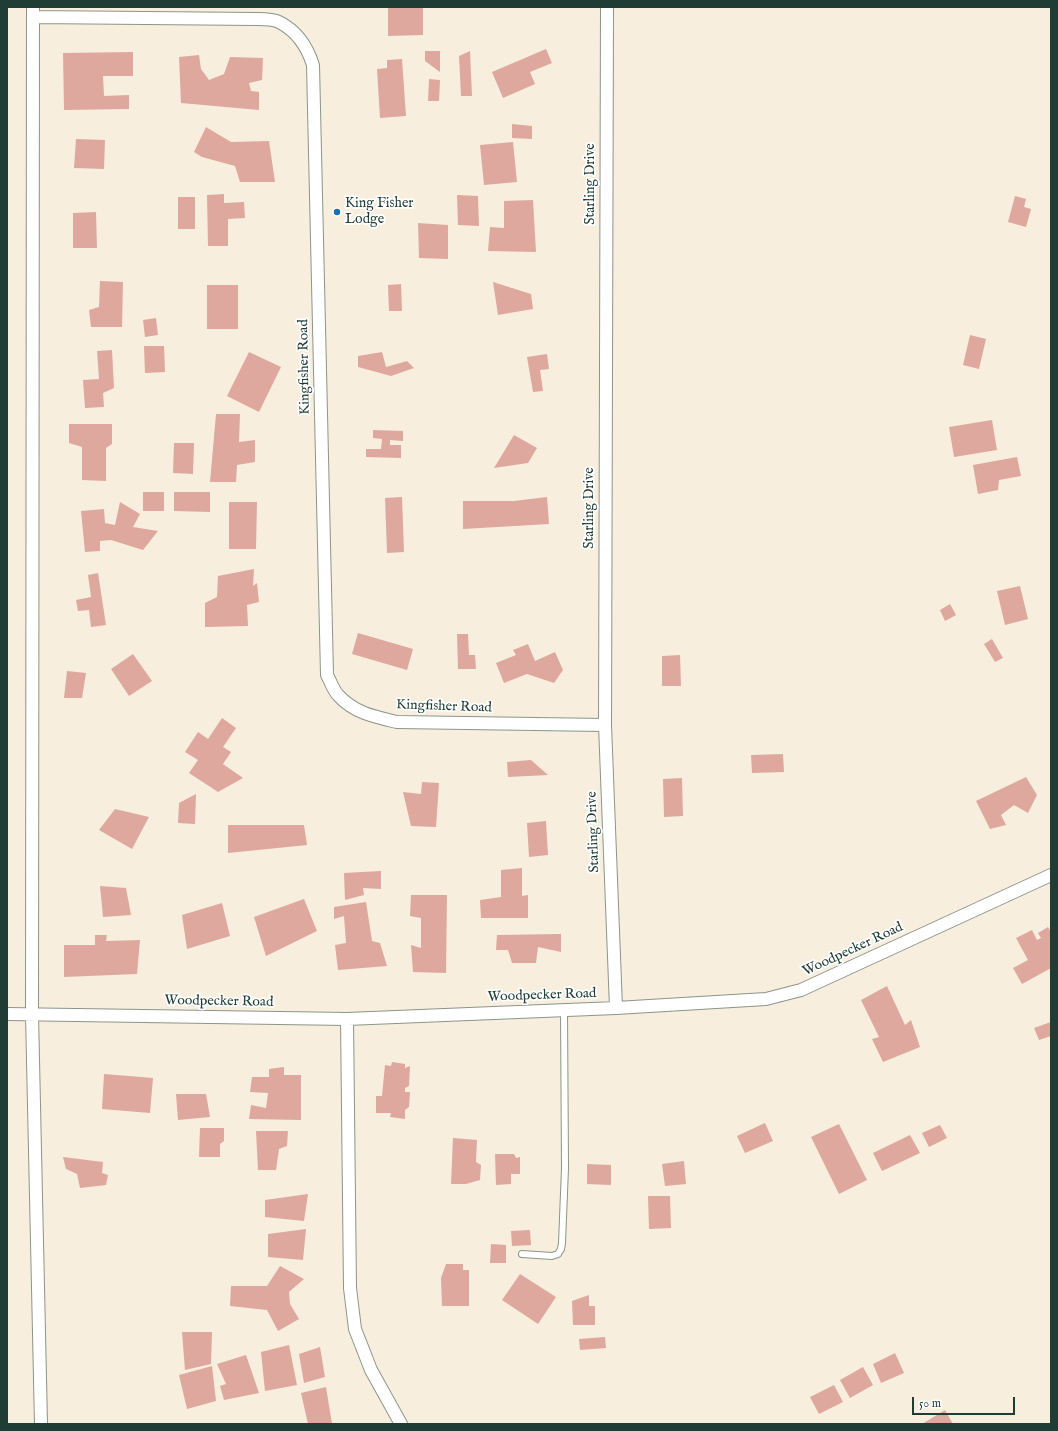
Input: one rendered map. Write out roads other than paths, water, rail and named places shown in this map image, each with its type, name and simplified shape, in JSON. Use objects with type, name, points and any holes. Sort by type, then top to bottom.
[{"type":"street","name":"Starling Drive","points":[[607,7],[605,725],[616,1008]]},
{"type":"street","name":"Kingfisher Road","points":[[33,12],[257,19],[278,21],[299,36],[308,48],[314,65],[327,675],[337,694],[351,707],[371,716],[397,722],[605,725]]},
{"type":"street","points":[[33,12],[32,1014],[41,1424]]},
{"type":"street","name":"Woodpecker Road","points":[[7,1014],[347,1020],[616,1008],[766,999],[801,990],[1051,875]]},
{"type":"street","points":[[347,1020],[350,1288],[356,1329],[371,1370],[401,1424]]},
{"type":"lane","points":[[522,1254],[552,1256],[558,1254],[562,1243],[565,1168],[564,1010]]},
{"type":"place","name":"King Fisher Lodge","points":[[337,212]]}]
